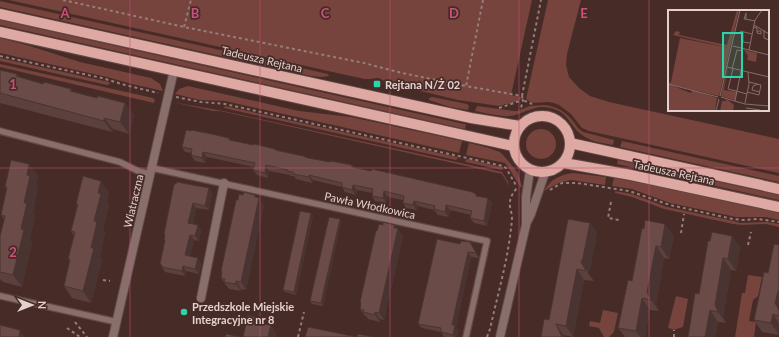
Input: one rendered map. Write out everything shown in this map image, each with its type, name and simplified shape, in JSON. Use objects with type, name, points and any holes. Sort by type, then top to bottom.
[{"type":"main road","name":"Tadeusza Rejtana","points":[[0,14],[472,118],[520,126]]},
{"type":"main road","points":[[0,32],[513,146]]},
{"type":"main road","points":[[540,116],[551,117],[561,123],[568,132],[570,143],[569,153],[564,163],[552,171],[544,173],[530,170],[522,164],[516,156],[513,146],[515,135],[520,126],[529,119],[540,116]]},
{"type":"main road","name":"Tadeusza Rejtana","points":[[570,143],[779,188]]},
{"type":"main road","name":"Tadeusza Rejtana","points":[[564,163],[631,175],[779,207]]},
{"type":"street","name":"Wiatraczna","points":[[113,337],[174,70]]},
{"type":"street","points":[[500,337],[526,225],[526,197],[530,170]]},
{"type":"street","points":[[526,225],[532,214],[544,173]]},
{"type":"street","points":[[201,298],[224,183]]},
{"type":"lane","name":"Pawła Włodkowica","points":[[0,131],[120,162],[138,171],[151,171],[224,183],[487,241],[466,337]]},
{"type":"lane","points":[[0,296],[117,322]]},
{"type":"path","points":[[64,0],[402,73],[522,96]]},
{"type":"path","points":[[184,27],[191,0]]},
{"type":"path","points":[[466,86],[483,0]]},
{"type":"path","points":[[521,108],[522,96],[541,0]]},
{"type":"path","points":[[0,56],[102,78],[163,94]]},
{"type":"path","points":[[174,96],[201,102],[225,104],[503,166],[506,168],[519,188],[512,195],[510,200],[512,217],[508,251],[487,337]]},
{"type":"path","points":[[499,108],[522,100],[532,104]]},
{"type":"path","points":[[547,192],[562,183],[577,183],[629,191],[670,205],[738,220],[758,219],[779,222]]},
{"type":"path","points":[[611,202],[608,218],[619,220]]},
{"type":"path","points":[[681,233],[684,214]]},
{"type":"path","points":[[748,245],[750,232]]},
{"type":"path","points":[[103,280],[110,281]]},
{"type":"path","points":[[298,337],[304,312]]},
{"type":"path","points":[[74,322],[86,337]]},
{"type":"path","points":[[67,328],[80,337]]},
{"type":"path","points":[[674,330],[674,337]]},
{"type":"shaded area","points":[[9,0],[532,0],[511,95],[521,97],[521,99],[513,103],[499,106],[458,100],[387,83],[378,78],[360,78]]},
{"type":"shaded area","points":[[548,0],[581,0],[567,54],[566,65],[569,77],[579,88],[590,96],[609,102],[779,139],[779,173],[589,131],[582,128],[571,114],[559,105],[548,102],[532,103],[526,99]]},
{"type":"shaded area","points":[[0,1],[328,74],[329,76],[311,76],[0,7]]},
{"type":"shaded area","points":[[0,20],[466,124],[465,129],[0,25]]},
{"type":"shaded area","points":[[0,38],[80,62],[151,78],[160,84],[163,91],[0,53]]},
{"type":"shaded area","points":[[0,58],[109,82],[110,84],[107,85],[0,61]]},
{"type":"shaded area","points":[[0,64],[153,98],[155,100],[154,103],[0,67]]},
{"type":"shaded area","points":[[188,86],[299,111],[351,117],[462,141],[459,153],[225,101],[200,100],[175,94],[179,89]]},
{"type":"shaded area","points":[[432,97],[467,104],[469,106],[468,110],[450,107],[429,100],[429,98]]},
{"type":"shaded area","points":[[172,102],[223,111],[502,172],[509,186],[502,174],[220,111],[213,111]]},
{"type":"shaded area","points":[[225,106],[458,158],[456,160],[224,108]]},
{"type":"shaded area","points":[[477,106],[517,111],[530,106],[552,106],[563,112],[583,132],[614,140],[613,145],[597,142],[585,137],[561,112],[550,108],[534,108],[511,116],[475,111]]},
{"type":"shaded area","points":[[541,129],[547,130],[555,138],[555,150],[547,158],[541,159],[535,158],[527,150],[526,144],[527,138],[535,130]]},
{"type":"shaded area","points":[[622,141],[779,176],[779,182],[620,147]]},
{"type":"shaded area","points":[[469,143],[500,152],[518,173],[522,187],[520,187],[505,163],[466,155]]},
{"type":"shaded area","points":[[467,159],[502,167],[503,169],[466,162],[465,161]]},
{"type":"shaded area","points":[[618,160],[779,195],[779,200],[617,164]]},
{"type":"shaded area","points":[[573,173],[606,177],[605,185],[571,180],[559,183],[544,191],[556,178]]},
{"type":"shaded area","points":[[614,178],[779,213],[779,220],[766,217],[736,217],[670,203],[632,189],[612,186]]},
{"type":"shaded area","points":[[615,191],[632,194],[667,207],[740,223],[767,222],[779,224],[779,227],[766,224],[733,224],[664,209],[632,197],[615,193]]},
{"type":"shaded area","points":[[748,275],[762,277],[758,296],[753,300],[749,321],[756,322],[754,337],[735,337],[742,293],[745,293]]},
{"type":"shaded area","points":[[676,296],[688,299],[683,327],[673,330],[668,328]]},
{"type":"shaded area","points":[[603,310],[618,313],[614,332],[609,337],[604,337],[599,328],[589,326],[590,321],[600,323]]},
{"type":"building","points":[[0,70],[17,74],[16,76],[43,84],[44,82],[97,98],[98,96],[125,103],[120,122],[104,118],[104,121],[0,93]]},
{"type":"building","points":[[186,130],[229,138],[229,140],[254,144],[308,158],[352,165],[352,167],[371,171],[372,169],[472,192],[476,194],[476,196],[488,198],[484,221],[470,218],[472,211],[446,205],[445,212],[434,209],[435,206],[414,201],[413,205],[403,203],[404,196],[384,191],[383,198],[372,196],[373,189],[353,185],[352,190],[342,187],[342,183],[309,175],[309,177],[293,174],[293,172],[287,171],[288,170],[266,165],[265,173],[253,170],[255,163],[203,152],[202,158],[191,155],[192,149],[182,147]]},
{"type":"building","points":[[11,160],[29,164],[27,175],[30,176],[24,203],[27,203],[21,229],[24,230],[13,275],[0,272],[0,236],[5,216],[1,215]]},
{"type":"building","points":[[83,176],[101,181],[98,193],[101,194],[94,221],[97,222],[91,248],[94,248],[83,291],[64,286],[70,259],[68,259],[75,232],[71,231]]},
{"type":"building","points":[[177,182],[209,188],[205,206],[193,203],[188,223],[198,225],[195,236],[190,235],[185,255],[198,258],[195,269],[183,266],[182,271],[162,267],[160,264],[165,240],[164,234],[174,184]]},
{"type":"building","points":[[244,192],[255,195],[255,197],[259,198],[241,282],[236,281],[236,284],[224,282],[225,279],[221,278],[221,271],[236,200],[238,200],[239,194],[243,195]]},
{"type":"building","points":[[300,211],[311,213],[294,292],[283,290]]},
{"type":"building","points":[[329,217],[340,219],[321,303],[310,301]]},
{"type":"building","points":[[568,219],[590,223],[581,262],[586,271],[577,269],[566,326],[556,324],[562,337],[541,337],[544,319],[549,320]]},
{"type":"building","points":[[645,220],[665,224],[661,247],[656,246],[647,292],[651,300],[642,298],[636,331],[618,328],[628,280],[632,281],[642,228],[644,229]]},
{"type":"building","points":[[383,222],[395,225],[394,228],[398,228],[379,313],[375,312],[375,315],[363,312],[364,310],[360,309],[360,302],[376,230],[377,231],[379,224],[383,225]]},
{"type":"building","points":[[712,232],[732,236],[728,259],[723,258],[715,305],[718,312],[710,310],[705,337],[688,337],[695,293],[699,294],[708,241],[710,241]]},
{"type":"building","points":[[437,239],[460,244],[461,241],[470,242],[476,253],[468,252],[452,325],[455,325],[453,335],[441,332],[441,328],[418,324]]},
{"type":"building","points":[[774,244],[779,245],[779,291],[775,303],[779,310],[779,316],[773,314],[771,323],[754,320],[764,272],[768,273]]},
{"type":"building","points":[[248,315],[260,318],[259,323],[271,325],[268,337],[243,337]]},
{"type":"building","points":[[0,325],[20,330],[19,337],[0,337]]},
{"type":"building","points":[[308,327],[357,337],[305,337]]},
{"type":"building","points":[[226,334],[240,337],[225,337]]},
{"type":"building","points":[[358,334],[374,337],[357,337]]},
{"type":"place","name":"Rejtana N/Ż 02","points":[[377,84]]},
{"type":"place","name":"Przedszkole Miejskie Integracyjne nr 8","points":[[184,312]]}]
